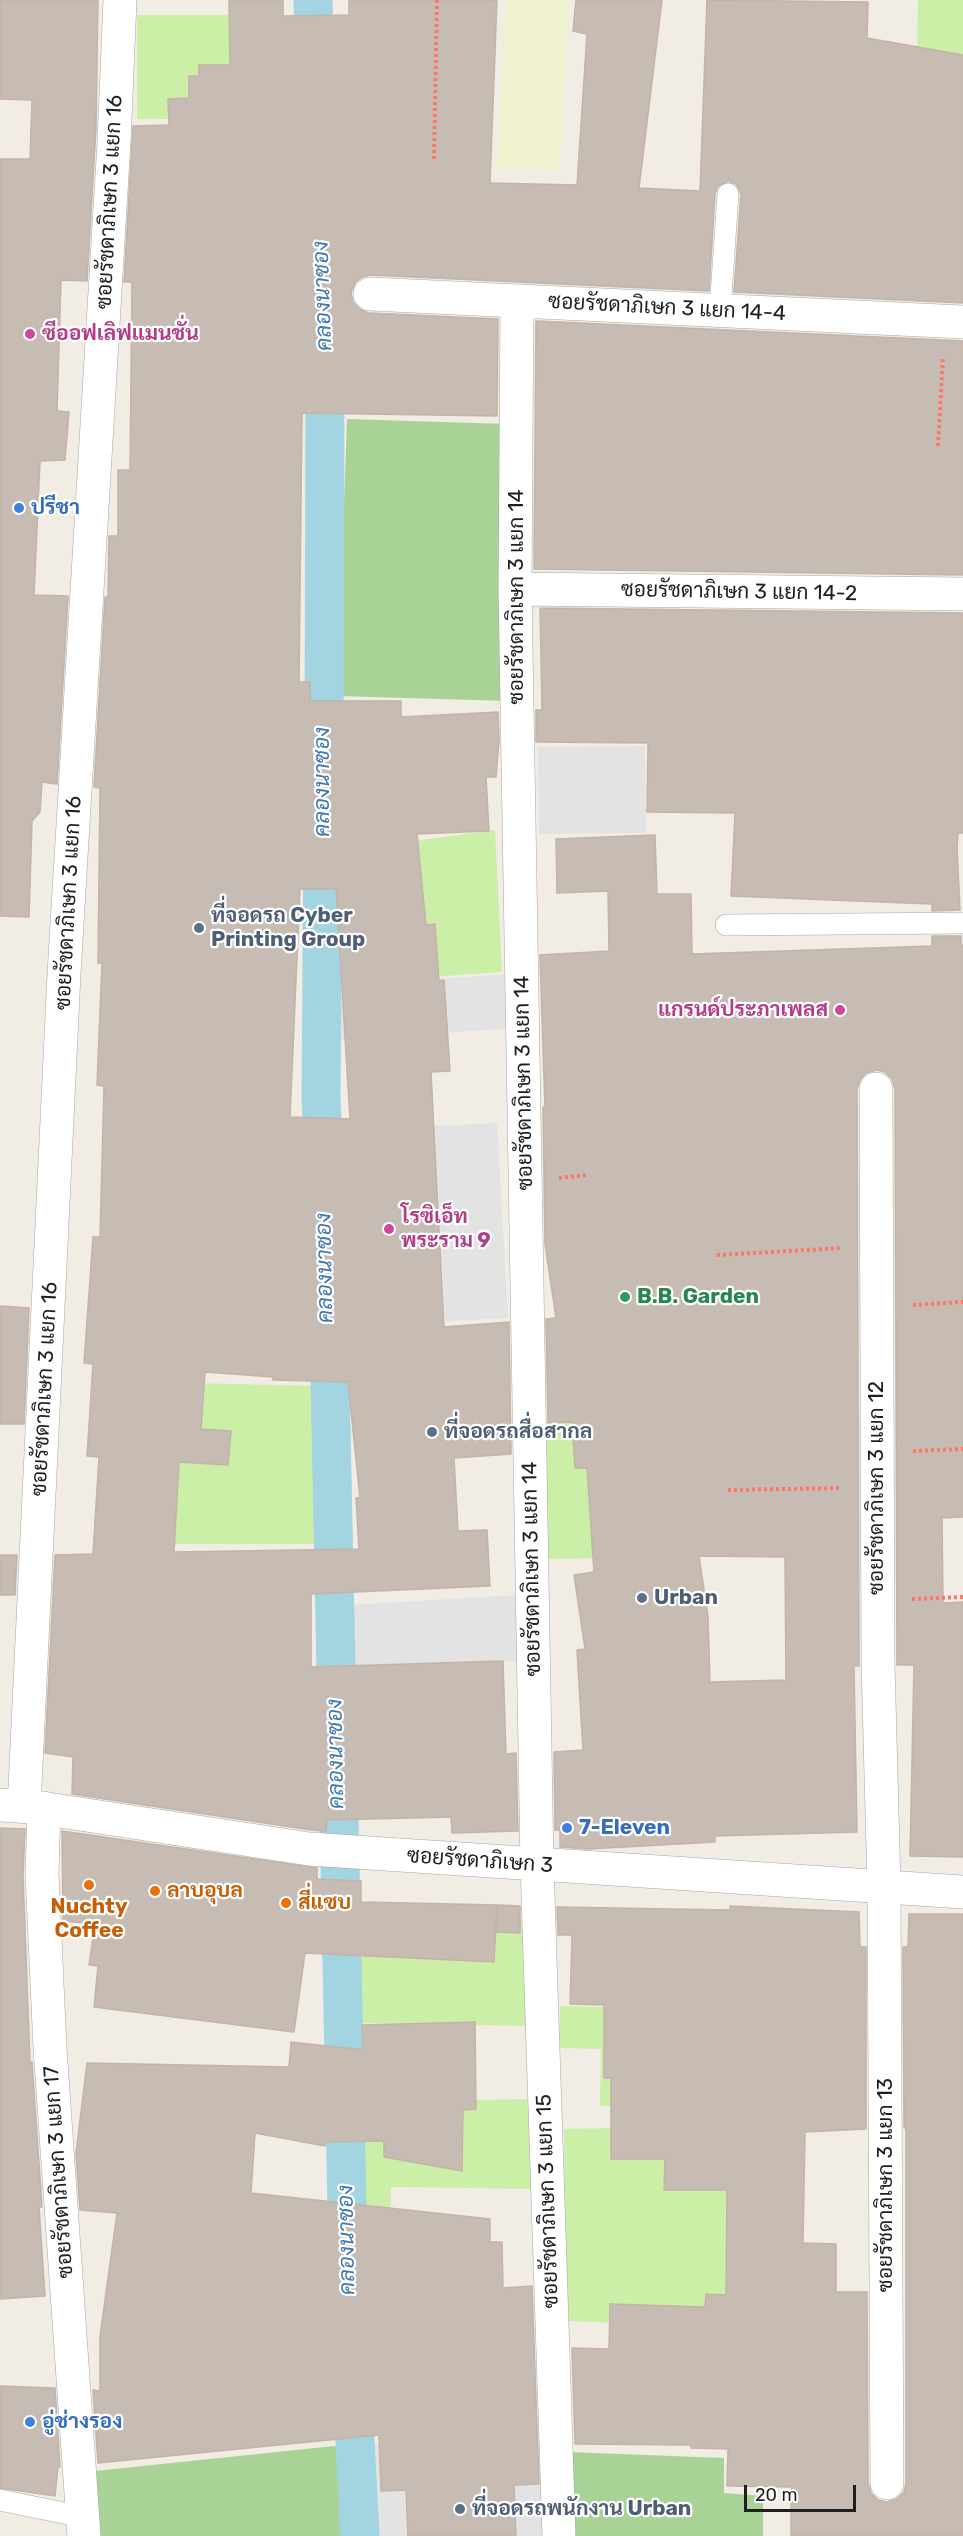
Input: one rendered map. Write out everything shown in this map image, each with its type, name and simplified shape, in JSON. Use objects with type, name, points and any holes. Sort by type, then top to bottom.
[{"type":"street","name":"ซอยรัชดาภิเษก 3 แยก 16","points":[[23,1807],[65,963],[114,154],[120,0]]},
{"type":"street","name":"ซอยรัชดาภิเษก 3 แยก 14-4","points":[[370,294],[954,321]]},
{"type":"street","name":"ซอยรัชดาภิเษก 3 แยก 14","points":[[517,301],[515,589],[537,1865]]},
{"type":"street","name":"ซอยรัชดาภิเษก 3 แยก 14-2","points":[[515,589],[963,594]]},
{"type":"street","name":"ซอยรัชดาภิเษก 3 แยก 12","points":[[876,1089],[878,1600],[884,1886]]},
{"type":"street","name":"ซอยรัชดาภิเษก 3","points":[[23,1807],[309,1849],[963,1892]]},
{"type":"street","name":"ซอยรัชดาภิเษก 3 แยก 17","points":[[23,1807],[42,1874],[50,2048],[84,2527]]},
{"type":"street","name":"ซอยรัชดาภิเษก 3 แยก 15","points":[[537,1865],[559,2536]]},
{"type":"street","name":"ซอยรัชดาภิเษก 3 แยก 13","points":[[884,1886],[887,2483]]},
{"type":"lane","points":[[720,310],[728,195]]},
{"type":"lane","points":[[726,925],[963,923]]},
{"type":"lane","points":[[0,2500],[18,2502],[84,2527]]},
{"type":"path","points":[[434,159],[437,0]]},
{"type":"path","points":[[938,446],[954,321]]},
{"type":"path","points":[[717,1255],[876,1247]]},
{"type":"path","points":[[877,1307],[963,1302]]},
{"type":"path","points":[[877,1452],[963,1449]]},
{"type":"path","points":[[728,1490],[877,1488]]},
{"type":"path","points":[[878,1600],[963,1597]]},
{"type":"green space","points":[[506,0],[569,0],[560,170],[497,168]]},
{"type":"green space","points":[[918,0],[963,0],[963,61],[917,54]]},
{"type":"green space","points":[[137,15],[240,15],[240,119],[137,119]]},
{"type":"green space","points":[[347,419],[508,424],[509,701],[337,696]]},
{"type":"green space","points":[[495,830],[502,972],[430,977],[413,841]]},
{"type":"green space","points":[[194,1383],[319,1386],[324,1544],[164,1544]]},
{"type":"green space","points":[[623,1421],[626,1558],[544,1559],[542,1423]]},
{"type":"green space","points":[[357,1917],[533,1921],[535,2026],[355,2023]]},
{"type":"green space","points":[[560,2006],[643,2008],[641,2107],[600,2106],[601,2049],[559,2048]]},
{"type":"green space","points":[[536,2099],[538,2189],[391,2187],[390,2250],[361,2249],[356,2102]]},
{"type":"green space","points":[[726,2126],[729,2327],[565,2321],[564,2129]]},
{"type":"green space","points":[[344,2445],[349,2536],[90,2536],[85,2472]]},
{"type":"green space","points":[[568,2452],[724,2458],[724,2493],[763,2496],[763,2536],[571,2536]]},
{"type":"shaded area","points":[[645,746],[646,833],[539,834],[538,747]]},
{"type":"shaded area","points":[[509,974],[513,1028],[341,1040],[337,986]]},
{"type":"shaded area","points":[[497,1123],[508,1318],[445,1321],[435,1126]]},
{"type":"shaded area","points":[[516,1595],[521,1661],[352,1666],[351,1605]]},
{"type":"shaded area","name":"ที่จอดรถพนักงาน Urban","points":[[372,2443],[543,2443],[546,2536],[377,2536]]},
{"type":"building","points":[[0,0],[98,0],[96,127],[87,281],[61,280],[57,411],[69,412],[65,460],[40,461],[34,595],[68,596],[57,784],[42,782],[40,812],[32,821],[29,917],[0,916],[0,159],[30,159],[32,100],[0,99]]},
{"type":"building","points":[[229,0],[283,0],[283,16],[349,15],[349,0],[497,0],[490,183],[577,185],[587,34],[573,31],[576,0],[662,0],[639,188],[700,191],[707,0],[868,2],[867,38],[963,55],[963,303],[734,292],[741,194],[736,184],[728,181],[718,186],[715,193],[709,291],[371,275],[362,277],[355,283],[351,293],[353,302],[359,309],[369,313],[498,319],[497,416],[302,413],[299,682],[310,682],[310,701],[401,701],[401,717],[498,712],[499,741],[496,777],[486,777],[489,831],[417,834],[426,925],[435,924],[439,981],[444,980],[450,1071],[431,1072],[444,1327],[509,1322],[511,1454],[454,1458],[458,1531],[487,1530],[490,1586],[311,1594],[311,1667],[503,1661],[506,1754],[516,1753],[518,1831],[452,1833],[451,1817],[327,1820],[326,1831],[311,1830],[72,1794],[73,1757],[45,1753],[55,1555],[93,1554],[99,1457],[87,1456],[93,1364],[84,1363],[93,1237],[100,1237],[104,1086],[97,1085],[102,963],[98,963],[100,788],[94,787],[105,597],[108,597],[109,536],[118,536],[118,470],[130,470],[132,282],[124,282],[133,126],[169,125],[168,99],[189,98],[189,76],[199,76],[199,65],[230,65]],"holes":[[[300,889],[336,889],[350,1119],[290,1117]],[[205,1372],[273,1377],[273,1380],[348,1382],[360,1498],[356,1498],[359,1549],[174,1552],[179,1462],[228,1465],[231,1431],[201,1429]]]},
{"type":"building","points":[[536,321],[963,341],[963,575],[534,569]]},
{"type":"building","points":[[540,608],[963,613],[963,833],[958,833],[957,848],[960,910],[932,911],[932,904],[731,896],[735,813],[647,812],[648,743],[536,742],[536,710],[542,710]]},
{"type":"building","points":[[655,835],[657,894],[691,894],[692,954],[932,946],[932,936],[961,936],[961,945],[963,945],[963,1517],[942,1518],[943,1603],[963,1602],[963,1857],[910,1856],[914,1665],[897,1665],[895,1089],[892,1079],[885,1072],[877,1070],[866,1073],[857,1089],[859,1666],[854,1666],[857,1832],[715,1836],[715,1842],[588,1849],[560,1847],[560,1830],[555,1830],[554,1752],[583,1750],[577,1650],[585,1649],[574,1575],[594,1572],[587,1468],[575,1468],[572,1422],[548,1423],[546,1319],[556,1318],[545,1244],[543,1107],[545,1107],[540,955],[609,951],[608,891],[557,893],[556,839]],"holes":[[[699,1556],[785,1557],[786,1680],[710,1682],[708,1616]]]},
{"type":"building","points":[[0,1306],[29,1308],[24,1424],[0,1424]]},
{"type":"building","points":[[0,1555],[17,1555],[15,1595],[0,1595]]},
{"type":"building","points":[[0,1828],[25,1829],[23,1875],[30,2062],[32,2062],[42,2207],[39,2207],[45,2296],[0,2299]]},
{"type":"building","points":[[62,1831],[317,1868],[317,1879],[361,1881],[361,1902],[497,1905],[494,1962],[305,1953],[294,2032],[94,2007],[98,1966],[89,1965],[95,1924],[63,1921]]},
{"type":"building","points":[[497,1905],[520,1906],[520,1933],[496,1932]]},
{"type":"building","points":[[730,1906],[859,1912],[860,1947],[866,1947],[866,2129],[805,2132],[803,2243],[836,2244],[836,2292],[867,2292],[868,2483],[871,2493],[878,2500],[887,2502],[897,2499],[904,2492],[906,2483],[906,2127],[904,2128],[903,1947],[908,1947],[909,1914],[963,1914],[963,2536],[791,2536],[791,2487],[727,2486],[728,2449],[691,2448],[691,2445],[575,2444],[572,2348],[609,2349],[610,2304],[705,2307],[706,2294],[726,2295],[727,2190],[664,2190],[665,2159],[611,2159],[611,2078],[604,2078],[604,2005],[570,2004],[572,1935],[558,1935],[557,1907],[730,1910]]},
{"type":"building","points":[[475,2022],[476,2109],[463,2110],[462,2171],[384,2157],[384,2141],[325,2142],[325,2146],[255,2133],[251,2193],[490,2219],[490,2242],[502,2242],[503,2288],[532,2286],[539,2484],[514,2485],[516,2536],[408,2536],[406,2490],[381,2491],[379,2435],[98,2463],[93,2390],[100,2391],[100,2336],[117,2213],[80,2210],[76,2153],[87,2063],[289,2067],[291,2042],[363,2050],[362,2025]]},
{"type":"building","name":"อู่ช่างรอง","points":[[0,2386],[55,2388],[60,2467],[58,2467],[55,2496],[0,2488]]},
{"type":"waterway","name":"คลองนาซอง","points":[[313,0],[315,70]]},
{"type":"waterway","name":"คลองนาซอง","points":[[324,753],[325,359]]},
{"type":"waterway","name":"คลองนาซอง","points":[[323,836],[321,1098],[324,1170]]},
{"type":"waterway","name":"คลองนาซอง","points":[[329,1328],[348,2256]]},
{"type":"waterway","name":"คลองนาซอง","points":[[352,2384],[360,2536]]},
{"type":"place","name":"ซีออฟเลิฟแมนชั่น","points":[[30,334]]},
{"type":"place","name":"ปรีชา","points":[[19,508]]},
{"type":"place","name":"ที่จอดรถ Cyber Printing Group","points":[[199,928]]},
{"type":"place","name":"แกรนด์ประภาเพลส","points":[[840,1010]]},
{"type":"place","name":"โรซิเอ็ท พระราม 9","points":[[389,1229]]},
{"type":"place","name":"B.B. Garden","points":[[625,1297]]},
{"type":"place","name":"ที่จอดรถสื่อสากล","points":[[432,1432]]},
{"type":"place","name":"Urban","points":[[642,1598]]},
{"type":"place","name":"7-Eleven","points":[[567,1828]]},
{"type":"place","name":"Nuchty Coffee","points":[[89,1885]]},
{"type":"place","name":"ลาบอุบล","points":[[155,1891]]},
{"type":"place","name":"สี่แซบ","points":[[286,1903]]},
{"type":"place","name":"อู่ช่างรอง","points":[[30,2422]]},
{"type":"place","name":"ที่จอดรถพนักงาน Urban","points":[[460,2509]]}]
